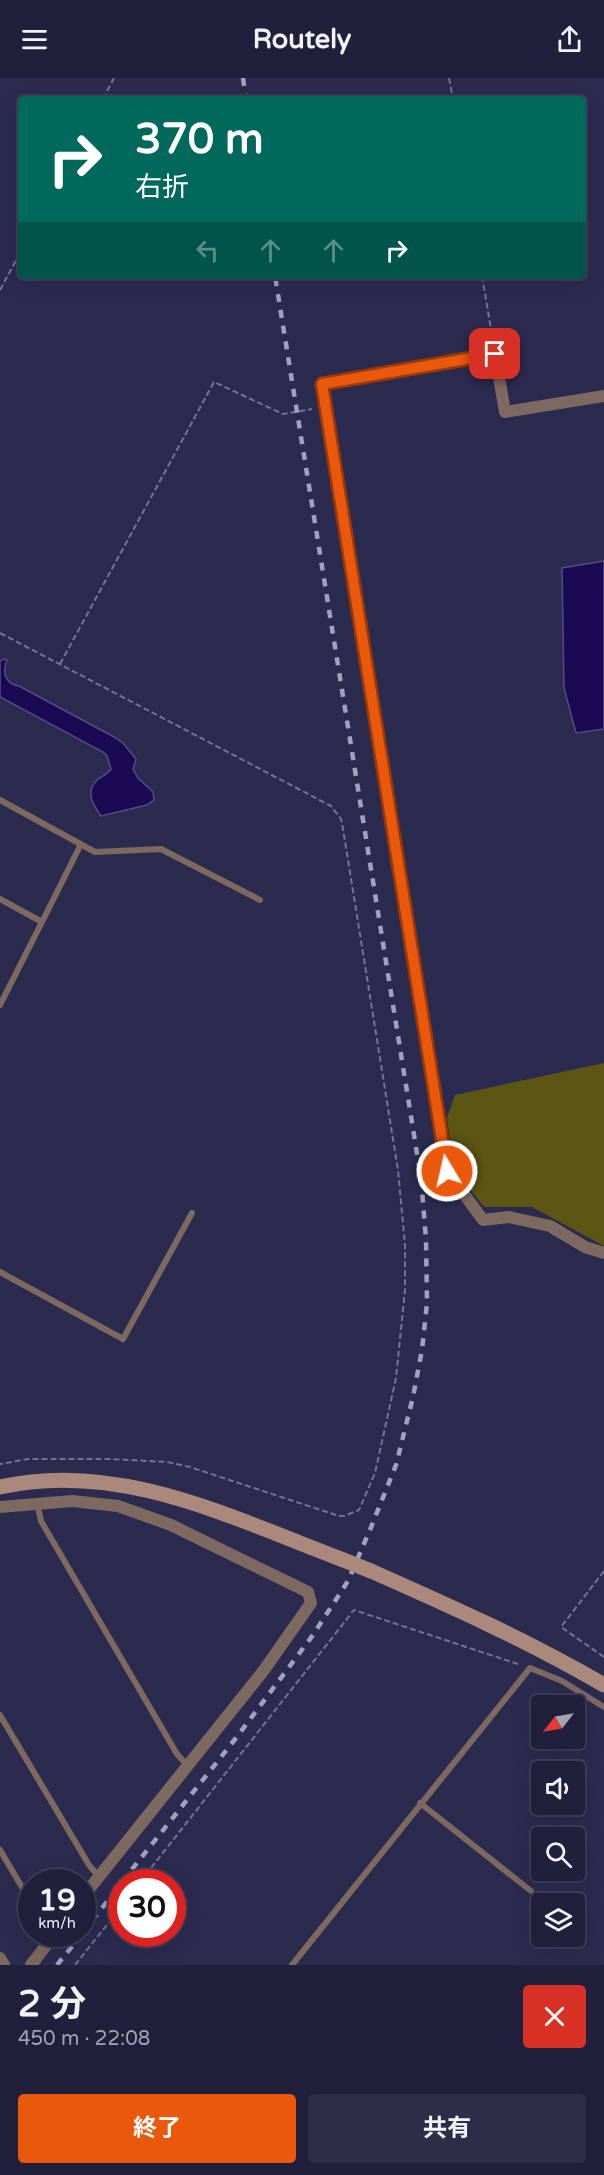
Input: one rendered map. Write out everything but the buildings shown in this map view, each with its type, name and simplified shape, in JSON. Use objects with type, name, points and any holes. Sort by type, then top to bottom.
[{"type":"street","points":[[604,396],[505,412],[495,354],[322,384],[447,1171],[483,1220],[509,1216],[550,1226],[585,1247],[604,1253]]},
{"type":"street","points":[[0,1487],[77,1479],[112,1482],[168,1495],[371,1571],[495,1627],[604,1685]]},
{"type":"street","points":[[0,1507],[72,1501],[118,1506],[182,1530],[308,1592],[310,1596],[311,1603],[264,1670],[96,1881]]},
{"type":"street","points":[[31,1965],[45,1947]]},
{"type":"street","points":[[0,1958],[4,1965]]},
{"type":"lane","points":[[0,800],[95,852],[162,849],[260,900]]},
{"type":"lane","points":[[0,1005],[81,844]]},
{"type":"lane","points":[[0,899],[42,922]]},
{"type":"lane","points":[[0,1272],[123,1339],[192,1213]]},
{"type":"lane","points":[[37,1503],[41,1521],[76,1584],[177,1754],[188,1766]]},
{"type":"lane","points":[[292,1965],[530,1668],[562,1680],[604,1707]]},
{"type":"lane","points":[[0,1715],[89,1865],[99,1877]]},
{"type":"lane","points":[[420,1803],[531,1891]]},
{"type":"lane","points":[[0,1851],[18,1881]]},
{"type":"path","points":[[105,96],[114,78]]},
{"type":"path","points":[[449,78],[452,96]]},
{"type":"path","points":[[0,290],[18,256]]},
{"type":"path","points":[[482,279],[495,354]]},
{"type":"path","points":[[60,664],[214,382],[283,414],[326,407]]},
{"type":"path","points":[[0,633],[331,806],[340,819],[398,1170],[405,1245],[405,1290],[396,1378],[375,1473],[359,1510],[352,1514],[339,1516],[190,1467],[167,1462],[139,1459],[28,1459],[0,1464]]},
{"type":"path","points":[[604,1571],[561,1627],[604,1657]]},
{"type":"path","points":[[150,1869],[354,1610],[530,1668]]},
{"type":"path","points":[[75,1965],[108,1924]]},
{"type":"shaded area","points":[[604,561],[604,729],[576,733],[564,688],[562,568]]},
{"type":"shaded area","points":[[7,660],[6,677],[11,683],[123,743],[136,759],[133,769],[138,778],[153,792],[154,800],[147,805],[101,816],[92,799],[91,790],[96,781],[111,769],[107,756],[0,697],[0,661]]},
{"type":"shaded area","points":[[604,1063],[604,1246],[532,1207],[484,1207],[454,1169],[447,1118],[455,1095]]},
{"type":"railway","points":[[243,78],[246,96]]},
{"type":"railway","points":[[132,1869],[236,1738],[313,1635],[348,1581],[396,1465],[422,1350],[427,1303],[426,1239],[421,1178],[275,279]]},
{"type":"railway","points":[[96,1916],[108,1900]]},
{"type":"railway","points":[[57,1965],[72,1947]]},
{"type":"route","points":[[447,1171],[322,384],[495,354]]}]
